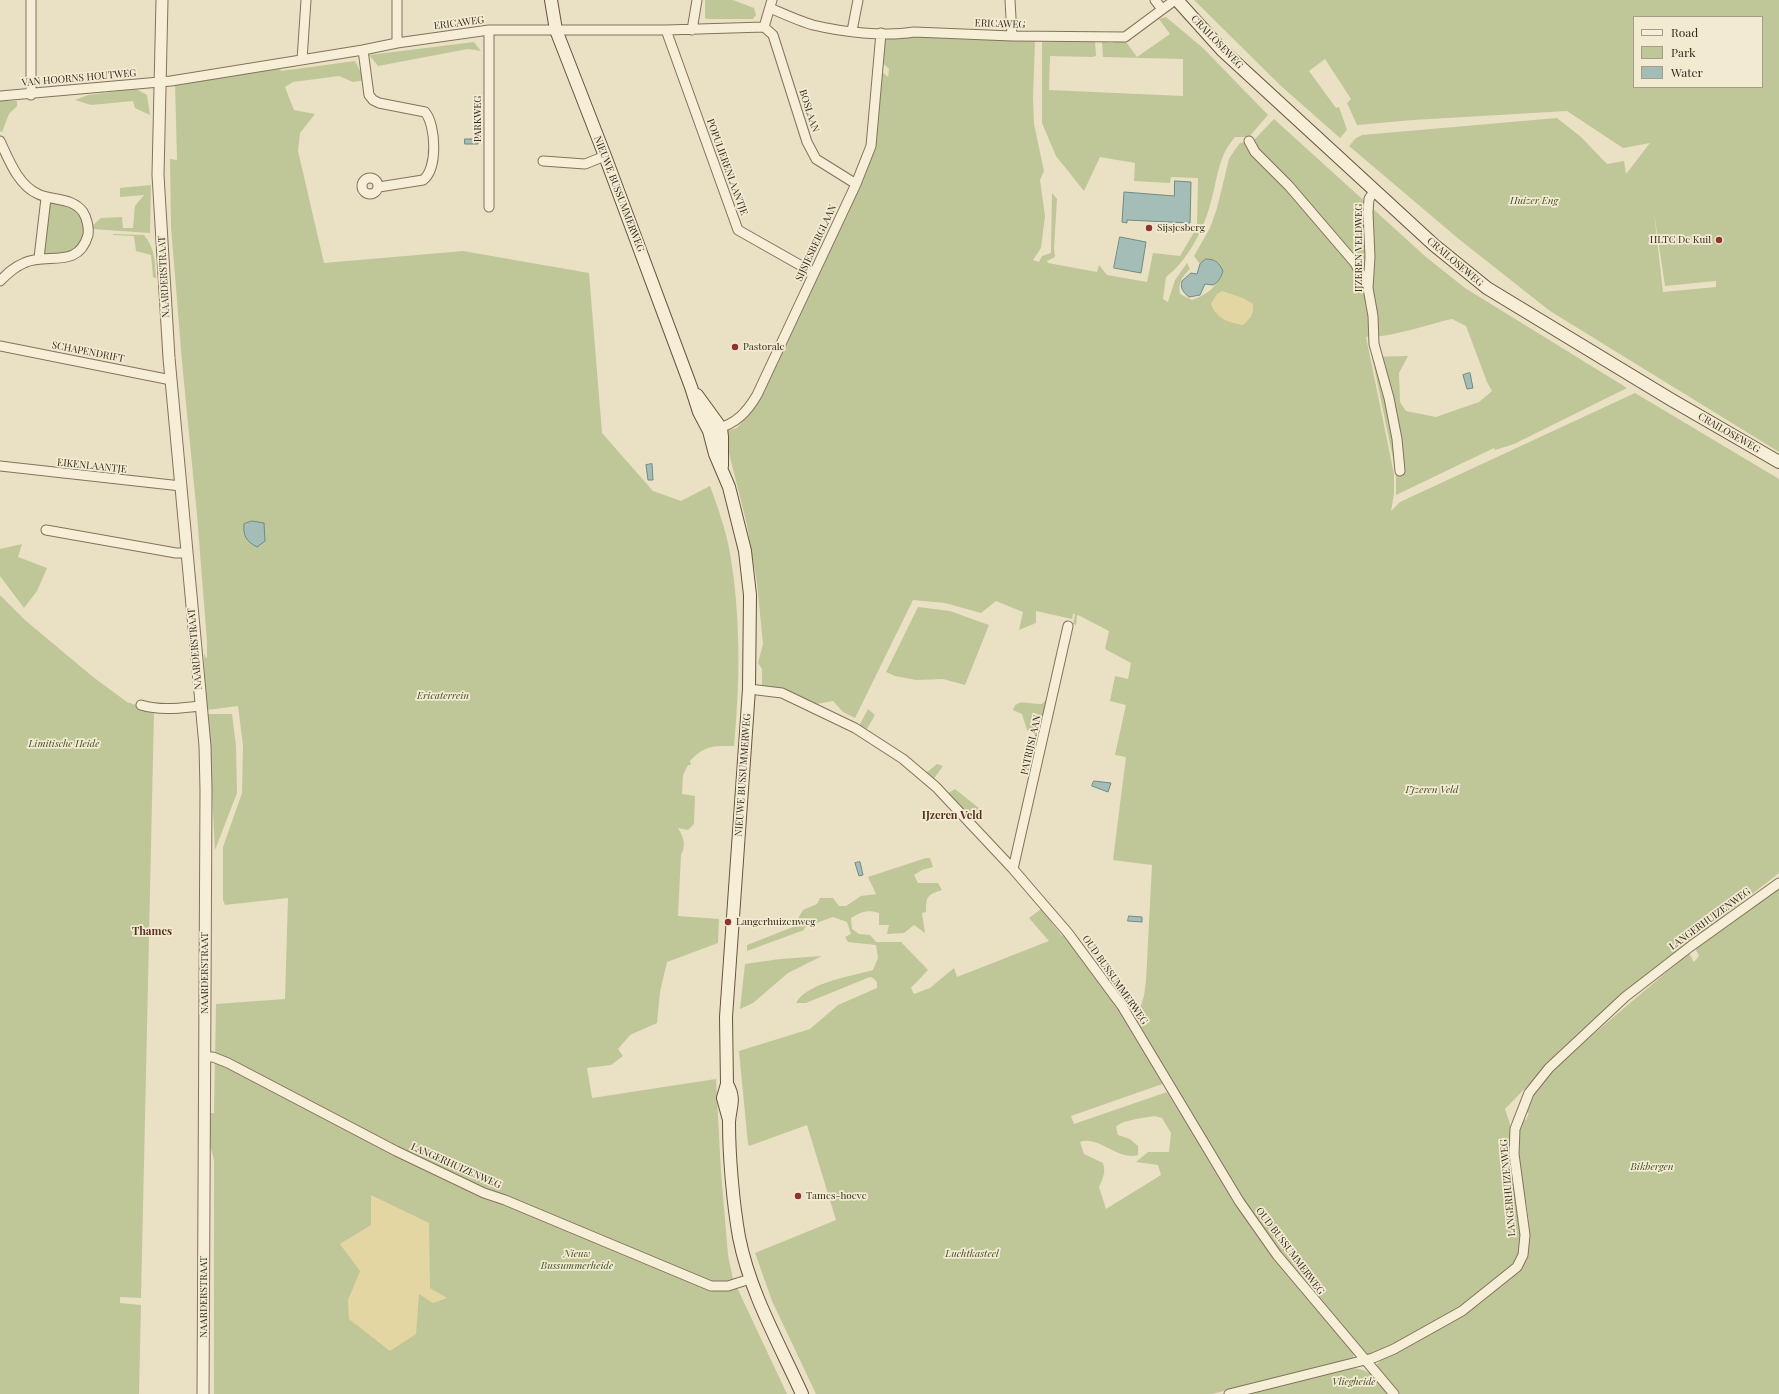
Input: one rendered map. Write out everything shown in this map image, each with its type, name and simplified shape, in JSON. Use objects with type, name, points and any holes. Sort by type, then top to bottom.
[{"type":"main road","name":"NIEUWE BUSSUMMERWEG","points":[[551,0],[556,30],[605,156],[662,322],[691,387],[715,429],[722,437],[722,470],[737,517],[745,551],[750,595],[750,689],[726,1030],[727,1084],[731,1091],[732,1100],[729,1120],[733,1188],[739,1236],[750,1279],[802,1394]]},
{"type":"main road","name":"CRAILOSEWEG","points":[[1176,0],[1222,50],[1363,181],[1434,245],[1487,288],[1670,399],[1779,462]]},
{"type":"street","points":[[31,95],[32,0]]},
{"type":"street","name":"NAARDERSTRAAT","points":[[162,0],[158,175],[171,380],[200,706],[205,746],[203,1394]]},
{"type":"street","points":[[302,60],[306,0]]},
{"type":"street","points":[[397,0],[397,42]]},
{"type":"street","points":[[692,30],[697,0]]},
{"type":"street","points":[[852,31],[858,0]]},
{"type":"street","points":[[1010,0],[1012,36]]},
{"type":"street","points":[[1155,0],[1162,9]]},
{"type":"street","name":"ERICAWEG","points":[[771,4],[813,24],[852,31],[881,34],[904,34],[914,32],[1012,36],[1125,37],[1176,0]]},
{"type":"street","points":[[764,27],[771,4]]},
{"type":"street","name":"ERICAWEG","points":[[160,82],[363,50],[397,42],[489,30],[692,30],[764,27]]},
{"type":"street","name":"BOSLAAN","points":[[764,27],[773,35],[807,142],[816,159],[856,184]]},
{"type":"street","name":"PARKWEG","points":[[489,30],[489,207]]},
{"type":"street","name":"POPULIERENLAANTJE","points":[[666,30],[738,230],[814,273]]},
{"type":"street","name":"SIJSJESBERGLAAN","points":[[715,429],[739,418],[754,401],[856,184],[871,146],[881,34]]},
{"type":"street","points":[[363,50],[369,95],[373,100],[379,103],[425,112],[429,117],[434,144],[430,171],[423,180],[379,187]]},
{"type":"street","name":"VAN HOORNS HOUTWEG","points":[[0,96],[31,95],[160,82]]},
{"type":"street","points":[[0,141],[14,170],[21,180],[36,194],[46,198],[63,200],[75,205],[83,212],[88,223],[86,242],[79,251],[70,257],[58,259],[39,258],[9,271],[0,281]]},
{"type":"street","points":[[1249,141],[1255,152],[1289,186],[1355,263],[1368,288]]},
{"type":"street","points":[[543,161],[585,164],[605,156]]},
{"type":"street","name":"IJZEREN VELDWEG","points":[[1374,191],[1369,200],[1368,212],[1370,257],[1368,288],[1373,316],[1374,344],[1390,398],[1397,439],[1400,471]]},
{"type":"street","points":[[39,258],[46,198]]},
{"type":"street","name":"SCHAPENDRIFT","points":[[0,346],[171,380]]},
{"type":"street","name":"EIKENLAANTJE","points":[[0,466],[181,486]]},
{"type":"street","points":[[46,530],[176,553],[187,553]]},
{"type":"street","name":"PATRIJSLAAN","points":[[1013,869],[1068,626]]},
{"type":"street","name":"OUD BUSSUMMERWEG","points":[[750,689],[782,693],[855,728],[903,759],[936,788],[1013,869],[1068,933],[1122,1006],[1239,1201],[1277,1255],[1394,1394]]},
{"type":"street","points":[[141,704],[151,708],[169,709],[200,706]]},
{"type":"street","name":"LANGERHUIZENWEG","points":[[1229,1394],[1365,1360],[1394,1349],[1462,1311],[1517,1267],[1523,1256],[1525,1235],[1514,1154],[1514,1129],[1529,1093],[1549,1068],[1625,997],[1691,946],[1779,883]]},
{"type":"street","name":"LANGERHUIZENWEG","points":[[205,1057],[218,1059],[228,1063],[396,1151],[484,1193],[505,1200],[682,1275],[711,1286],[728,1286],[750,1279]]},
{"type":"green space","points":[[705,0],[733,0],[754,8],[756,15],[753,19],[708,19],[705,18]]},
{"type":"green space","name":"Huizer Eng","points":[[1194,0],[1779,0],[1779,452],[1550,311],[1460,240],[1349,146],[1356,138],[1362,135],[1557,118],[1581,137],[1607,164],[1624,161],[1626,174],[1650,143],[1623,148],[1567,111],[1413,120],[1357,125],[1347,103],[1351,99],[1325,59],[1309,71],[1336,108],[1339,107],[1347,130],[1340,138],[1281,86]],"holes":[[[1654,213],[1665,286],[1716,281],[1716,287],[1663,292]]]},
{"type":"green space","points":[[1166,17],[1203,48],[1268,115],[1249,137],[1235,137],[1229,145],[1221,161],[1213,195],[1199,235],[1181,263],[1166,277],[1163,299],[1168,302],[1175,280],[1187,263],[1190,269],[1181,280],[1180,294],[1192,300],[1207,293],[1218,282],[1223,271],[1203,261],[1200,264],[1194,256],[1210,228],[1217,208],[1229,159],[1240,143],[1254,140],[1274,119],[1426,257],[1465,288],[1627,388],[1514,444],[1495,450],[1494,448],[1396,495],[1396,473],[1372,357],[1408,356],[1399,373],[1400,402],[1406,411],[1436,417],[1479,402],[1492,391],[1487,382],[1466,326],[1452,319],[1394,334],[1366,337],[1394,474],[1394,494],[1391,511],[1400,502],[1635,393],[1779,479],[1779,873],[1597,1018],[1568,1044],[1505,1109],[1510,1124],[1511,1156],[1521,1236],[1517,1261],[1478,1293],[1426,1331],[1369,1356],[1343,1331],[1288,1266],[1241,1200],[1136,1021],[1144,996],[1146,981],[1152,865],[1113,860],[1126,757],[1115,755],[1126,705],[1110,701],[1115,676],[1128,679],[1131,663],[1105,649],[1109,631],[1077,615],[1076,625],[1073,624],[1075,614],[1073,614],[1072,619],[1036,611],[1036,623],[1019,630],[1023,612],[996,601],[981,613],[945,603],[913,600],[855,718],[843,712],[833,701],[817,704],[765,687],[762,685],[762,669],[758,663],[763,644],[757,583],[747,525],[727,445],[727,431],[737,428],[755,406],[873,146],[881,71],[888,77],[889,69],[882,62],[885,35],[1035,41],[1033,97],[1034,124],[1044,171],[1040,180],[1045,216],[1041,248],[1033,260],[1039,262],[1042,256],[1051,253],[1052,193],[1057,199],[1054,248],[1055,257],[1047,261],[1048,263],[1097,272],[1099,265],[1107,275],[1147,282],[1153,253],[1180,256],[1197,227],[1198,178],[1171,177],[1170,183],[1134,181],[1135,163],[1100,157],[1084,191],[1056,156],[1042,123],[1042,42],[1095,41],[1096,56],[1050,56],[1049,90],[1183,96],[1183,59],[1103,57],[1102,42],[1112,43],[1126,39],[1128,40],[1126,42],[1137,57],[1170,34],[1159,19]]},
{"type":"green space","points":[[474,42],[481,51],[468,49],[378,66],[369,55]]},
{"type":"green space","points":[[355,61],[365,80],[353,82],[339,76],[293,82],[285,87],[294,110],[315,114],[300,133],[298,151],[324,263],[463,251],[589,273],[602,433],[653,491],[681,501],[710,486],[722,519],[734,577],[738,625],[738,674],[734,746],[720,746],[705,749],[690,761],[691,765],[688,765],[683,775],[682,794],[695,796],[694,824],[688,830],[678,828],[682,835],[684,845],[681,855],[678,916],[719,919],[718,943],[667,962],[660,992],[657,1023],[630,1035],[618,1049],[623,1056],[611,1065],[587,1068],[592,1098],[716,1079],[721,1172],[728,1255],[733,1279],[787,1394],[214,1394],[214,1160],[210,1145],[210,1113],[214,1113],[216,1004],[285,999],[288,898],[225,905],[223,900],[223,847],[242,793],[243,746],[238,706],[207,710],[207,706],[205,706],[204,654],[207,659],[207,641],[171,227],[170,159],[177,160],[175,81],[280,69],[281,71]]},
{"type":"green space","points":[[136,89],[147,95],[150,115],[135,108],[133,101],[91,105],[75,100],[88,95]]},
{"type":"green space","points":[[0,101],[17,101],[17,106],[9,114],[2,132],[0,131]]},
{"type":"green space","points":[[151,185],[150,233],[92,229],[91,227],[101,218],[122,217],[123,228],[133,228],[135,206],[144,195],[120,197],[120,188]]},
{"type":"green space","points":[[51,202],[70,207],[81,215],[85,226],[83,236],[77,246],[68,253],[56,256],[43,253],[48,205]]},
{"type":"green space","points":[[113,234],[144,235],[152,250],[155,261],[156,278],[153,277],[151,255],[136,251],[134,236]]},
{"type":"green space","points":[[22,544],[18,557],[47,568],[37,591],[24,608],[0,576],[0,549]]},
{"type":"green space","name":"Limitische Heide","points":[[0,595],[25,620],[93,677],[127,702],[154,711],[141,1298],[120,1297],[120,1303],[141,1305],[139,1394],[0,1394]]},
{"type":"green space","points":[[918,607],[950,611],[989,625],[965,685],[943,679],[916,680],[895,676],[886,672]]},
{"type":"green space","points":[[1049,697],[1044,737],[1027,730],[1022,714],[1013,710],[1017,704],[1024,702],[1042,704]]},
{"type":"green space","points":[[868,709],[875,715],[867,729],[859,726]]},
{"type":"green space","points":[[208,714],[232,714],[236,746],[237,793],[215,850]]},
{"type":"green space","points":[[937,764],[943,766],[933,780],[926,773]]},
{"type":"green space","points":[[955,789],[980,809],[974,820],[945,795]]},
{"type":"green space","name":"Luchtkasteel","points":[[930,858],[933,867],[922,870],[914,875],[918,883],[938,883],[942,890],[933,893],[927,899],[926,912],[922,913],[925,933],[914,925],[904,933],[887,934],[889,925],[879,925],[879,913],[871,911],[858,914],[851,918],[852,929],[859,934],[870,935],[876,942],[901,942],[928,970],[911,988],[914,994],[930,988],[954,968],[957,977],[1049,941],[1029,918],[1041,909],[1062,936],[1071,932],[1168,1082],[1071,1116],[1074,1124],[1167,1092],[1219,1175],[1323,1317],[1354,1353],[1353,1358],[1212,1394],[816,1394],[772,1301],[755,1253],[836,1220],[807,1125],[749,1146],[739,1051],[810,1029],[838,1005],[877,988],[877,982],[870,977],[806,1003],[796,1003],[801,996],[819,985],[873,970],[878,958],[876,945],[848,942],[845,937],[851,934],[847,922],[833,917],[805,927],[804,930],[747,951],[747,945],[793,927],[803,910],[817,904],[820,898],[833,898],[839,906],[846,906],[861,896],[876,894],[868,877]],"holes":[[[1154,1116],[1162,1118],[1171,1133],[1169,1152],[1148,1152],[1136,1162],[1158,1165],[1161,1175],[1106,1209],[1099,1187],[1103,1178],[1103,1163],[1084,1154],[1080,1142],[1094,1142],[1123,1155],[1138,1155],[1138,1146],[1130,1139],[1118,1135],[1116,1127],[1123,1123]]]},
{"type":"green space","name":"Bikbergen","points":[[1779,883],[1779,1394],[1400,1394],[1376,1365],[1381,1360],[1405,1347],[1521,1268],[1527,1254],[1530,1229],[1519,1166],[1518,1134],[1522,1119],[1526,1120],[1529,1113],[1525,1112],[1526,1106],[1539,1085],[1552,1071],[1590,1037],[1689,953],[1694,962],[1699,956],[1695,948]]},
{"type":"green space","points":[[822,956],[788,973],[753,1003],[740,1009],[745,964],[780,959]]},
{"type":"green space","name":"Vliegheide","points":[[1350,1368],[1368,1372],[1389,1394],[1249,1394]]},
{"type":"sand","points":[[1222,291],[1243,298],[1253,304],[1251,316],[1243,325],[1224,319],[1213,309],[1211,304],[1217,294]]},
{"type":"sand","points":[[371,1195],[429,1223],[430,1288],[447,1298],[433,1303],[419,1294],[416,1334],[390,1351],[349,1319],[348,1300],[360,1271],[340,1244],[371,1225]]},
{"type":"water","points":[[465,139],[478,139],[478,144],[465,144]]},
{"type":"water","points":[[1175,181],[1191,182],[1190,223],[1127,220],[1127,223],[1122,222],[1124,192],[1174,196]]},
{"type":"water","points":[[1120,237],[1146,242],[1141,273],[1114,268]]},
{"type":"water","points":[[1206,259],[1215,261],[1223,271],[1215,284],[1205,284],[1200,295],[1189,297],[1182,290],[1182,281],[1191,273],[1197,274],[1200,264]]},
{"type":"water","points":[[1470,373],[1473,388],[1467,389],[1463,375]]},
{"type":"water","points":[[652,464],[653,480],[648,480],[646,465]]},
{"type":"water","points":[[252,521],[264,523],[265,541],[257,547],[250,543],[244,532],[244,524]]},
{"type":"water","points":[[1094,781],[1111,783],[1108,792],[1092,786]]},
{"type":"water","points":[[860,862],[863,875],[859,876],[855,863]]},
{"type":"water","points":[[1129,916],[1142,917],[1142,922],[1128,921]]},
{"type":"place","name":"Sijsjesberg","points":[[1149,228]]},
{"type":"place","name":"HLTC De Kuil","points":[[1719,240]]},
{"type":"place","name":"Pastorale","points":[[735,347]]},
{"type":"place","name":"Langerhuizenweg","points":[[728,922]]},
{"type":"place","name":"Tames-hoeve","points":[[798,1196]]},
{"type":"district","name":"IJzeren Veld","points":[[952,816]]},
{"type":"district","name":"Thames","points":[[152,932]]},
{"type":"park label","name":"Ericaterrein","points":[[443,696]]},
{"type":"park label","name":"Nieuw Bussummerheide","points":[[577,1260]]}]
